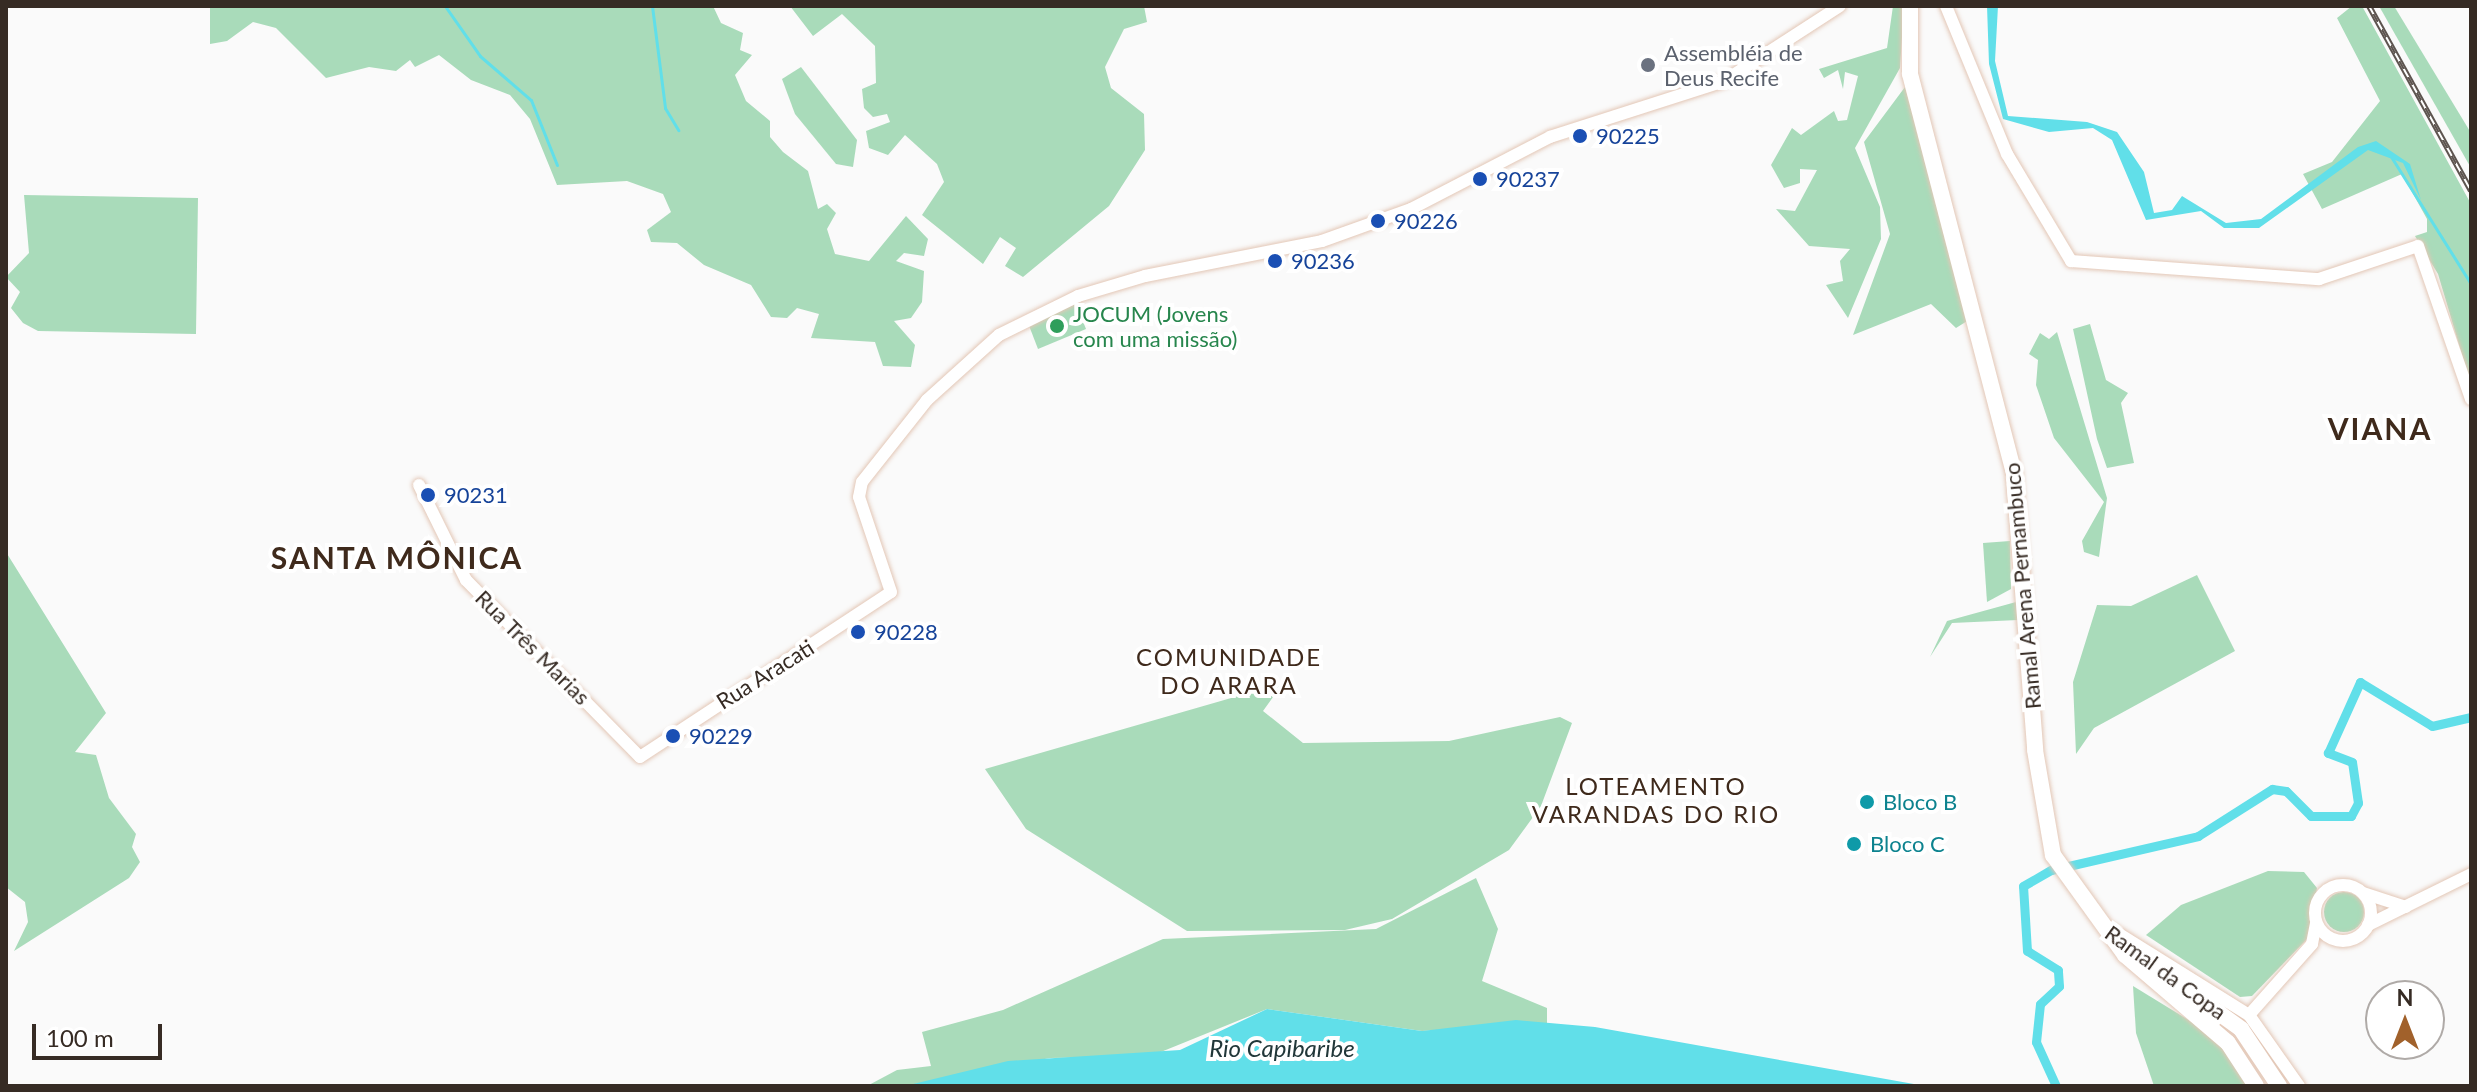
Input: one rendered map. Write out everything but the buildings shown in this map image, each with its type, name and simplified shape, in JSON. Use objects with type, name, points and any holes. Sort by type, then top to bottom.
[{"type":"main road","name":"Ramal Arena Pernambuco","points":[[1910,6],[1910,74],[1990,358],[2014,474],[2029,665],[2053,855],[2100,923]]},
{"type":"main road","name":"Ramal da Copa","points":[[2100,923],[2156,962],[2241,1029],[2279,1086]]},
{"type":"main road","name":"Ramal da Copa","points":[[2100,923],[2158,989],[2228,1043],[2256,1086]]},
{"type":"street","name":"Rua Aracati","points":[[640,757],[891,592],[859,497],[862,482],[927,400],[1025,322],[1145,276],[1322,241],[1411,209],[1550,137],[1724,81],[1840,6]]},
{"type":"street","points":[[1946,6],[2007,154],[2076,264],[2319,279],[2418,246],[2471,399]]},
{"type":"street","name":"Rua Três Marias","points":[[419,485],[466,580],[640,757]]},
{"type":"street","points":[[2312,944],[2355,938],[2368,925],[2471,874]]},
{"type":"street","points":[[2156,962],[2249,1015],[2312,944],[2326,890],[2359,891],[2406,907]]},
{"type":"street","points":[[2359,891],[2370,906],[2368,925]]},
{"type":"street","points":[[2316,922],[2336,940]]},
{"type":"street","name":"Ramal da Copa","points":[[2249,1015],[2299,1086]]},
{"type":"green space","points":[[210,6],[713,6],[721,23],[743,33],[740,50],[752,55],[735,75],[746,101],[770,121],[770,137],[783,152],[808,171],[818,209],[827,204],[836,213],[827,229],[835,254],[869,261],[906,216],[928,239],[924,256],[904,253],[896,261],[924,271],[922,302],[911,318],[894,321],[915,345],[911,367],[883,366],[875,342],[811,338],[819,314],[797,308],[787,318],[771,317],[751,285],[704,265],[677,243],[651,242],[647,230],[671,212],[663,194],[627,181],[557,185],[530,119],[510,95],[471,80],[439,55],[415,67],[410,60],[396,71],[369,67],[326,78],[276,28],[253,22],[227,41],[210,44]]},
{"type":"green space","points":[[790,6],[1144,6],[1147,22],[1124,29],[1105,67],[1111,88],[1144,114],[1145,150],[1109,206],[1023,277],[1005,266],[1016,248],[1000,237],[983,264],[922,215],[944,182],[937,164],[905,135],[888,155],[869,148],[866,131],[890,122],[887,114],[873,117],[864,108],[862,89],[876,83],[875,46],[842,14],[813,36]]},
{"type":"green space","points":[[1893,6],[1904,6],[1900,68],[1855,148],[1880,207],[1881,239],[1848,318],[1826,285],[1843,281],[1840,261],[1850,249],[1809,246],[1776,209],[1795,211],[1817,170],[1800,169],[1800,183],[1784,188],[1771,165],[1792,128],[1801,135],[1834,111],[1838,121],[1847,120],[1858,76],[1845,72],[1843,89],[1838,70],[1824,78],[1819,69],[1887,48]]},
{"type":"green space","points":[[2352,6],[2362,6],[2471,204],[2471,385],[2438,274],[2415,236],[2427,232],[2427,219],[2402,174],[2322,209],[2303,174],[2332,162],[2380,101],[2337,18]]},
{"type":"green space","points":[[2379,6],[2394,6],[2471,133],[2471,168]]},
{"type":"green space","points":[[801,67],[857,140],[853,167],[836,164],[795,114],[782,79]]},
{"type":"green space","points":[[1905,87],[1972,318],[1956,328],[1931,304],[1853,335],[1890,234],[1864,142]]},
{"type":"green space","points":[[24,195],[198,198],[196,334],[38,331],[23,323],[11,308],[20,292],[6,277],[29,253]]},
{"type":"green space","name":"JOCUM (Jovens com uma missão)","points":[[1076,304],[1086,329],[1038,349],[1028,323]]},
{"type":"green space","points":[[2090,324],[2106,380],[2128,393],[2121,403],[2134,463],[2107,468],[2097,439],[2073,329]]},
{"type":"green space","points":[[2057,332],[2107,498],[2099,557],[2084,552],[2082,541],[2104,502],[2054,438],[2036,385],[2038,360],[2029,354],[2040,333],[2049,339]]},
{"type":"green space","points":[[2010,541],[2011,589],[1987,602],[1983,543]]},
{"type":"green space","points":[[6,552],[106,713],[75,752],[96,755],[109,798],[136,834],[132,847],[140,862],[129,878],[14,951],[28,922],[25,902],[6,887]]},
{"type":"green space","points":[[2197,575],[2235,651],[2094,728],[2076,754],[2073,682],[2097,605],[2131,606]]},
{"type":"green space","points":[[2016,602],[2018,620],[1952,623],[1930,657],[1947,621]]},
{"type":"green space","points":[[1283,683],[1263,711],[1303,743],[1449,741],[1560,717],[1572,723],[1541,806],[1509,850],[1392,919],[1345,930],[1187,931],[1026,829],[985,769]]},
{"type":"green space","points":[[2268,871],[2304,872],[2317,888],[2309,937],[2252,996],[2240,997],[2146,935],[2181,905]]},
{"type":"green space","points":[[1476,878],[1498,929],[1482,981],[1547,1008],[1547,1023],[1422,1031],[1267,1009],[1151,1056],[1050,1058],[905,1086],[867,1086],[897,1070],[931,1066],[922,1032],[1003,1010],[1163,939],[1376,929]]},
{"type":"green space","points":[[2344,892],[2358,898],[2364,912],[2358,926],[2344,932],[2330,926],[2324,912],[2330,898]]},
{"type":"green space","points":[[2133,986],[2218,1038],[2250,1086],[2154,1086],[2136,1033]]},
{"type":"water","points":[[1987,6],[1998,6],[1995,61],[2008,116],[2087,122],[2117,132],[2144,172],[2154,213],[2172,210],[2182,196],[2226,223],[2261,219],[2358,147],[2376,141],[2410,164],[2421,200],[2403,163],[2368,150],[2259,228],[2224,228],[2201,211],[2146,220],[2112,140],[2093,128],[2049,132],[2003,119],[1989,64]]},
{"type":"water","name":"Rio Capibaribe","points":[[1267,1009],[1422,1031],[1516,1020],[1595,1027],[1925,1086],[905,1086],[1008,1061],[1180,1050]]},
{"type":"waterway","points":[[445,6],[480,56],[531,100],[557,165]]},
{"type":"waterway","points":[[652,6],[665,108],[678,130]]},
{"type":"waterway","points":[[2390,155],[2471,284]]},
{"type":"waterway","points":[[2056,1086],[2036,1042],[2040,1004],[2059,986],[2058,970],[2027,951],[2023,886],[2051,870],[2198,836],[2272,789],[2286,791],[2311,816],[2351,816],[2358,803],[2352,762],[2328,753],[2360,682],[2432,726],[2471,717]]},
{"type":"railway","points":[[2369,6],[2471,191]]},
{"type":"place","name":"Assembléia de Deus Recife","points":[[1648,65]]},
{"type":"place","name":"90225","points":[[1580,136]]},
{"type":"place","name":"90237","points":[[1480,179]]},
{"type":"place","name":"90226","points":[[1378,221]]},
{"type":"place","name":"90236","points":[[1275,261]]},
{"type":"place","name":"JOCUM (Jovens com uma missão)","points":[[1057,326]]},
{"type":"place","name":"90231","points":[[428,495]]},
{"type":"place","name":"90228","points":[[858,632]]},
{"type":"place","name":"90229","points":[[673,736]]},
{"type":"place","name":"Bloco B","points":[[1867,802]]},
{"type":"place","name":"Bloco C","points":[[1854,844]]},
{"type":"district","name":"VIANA","points":[[2380,428]]},
{"type":"district","name":"SANTA MÔNICA","points":[[397,557]]},
{"type":"district","name":"COMUNIDADE DO ARARA","points":[[1229,671]]},
{"type":"district","name":"LOTEAMENTO VARANDAS DO RIO","points":[[1656,800]]}]
